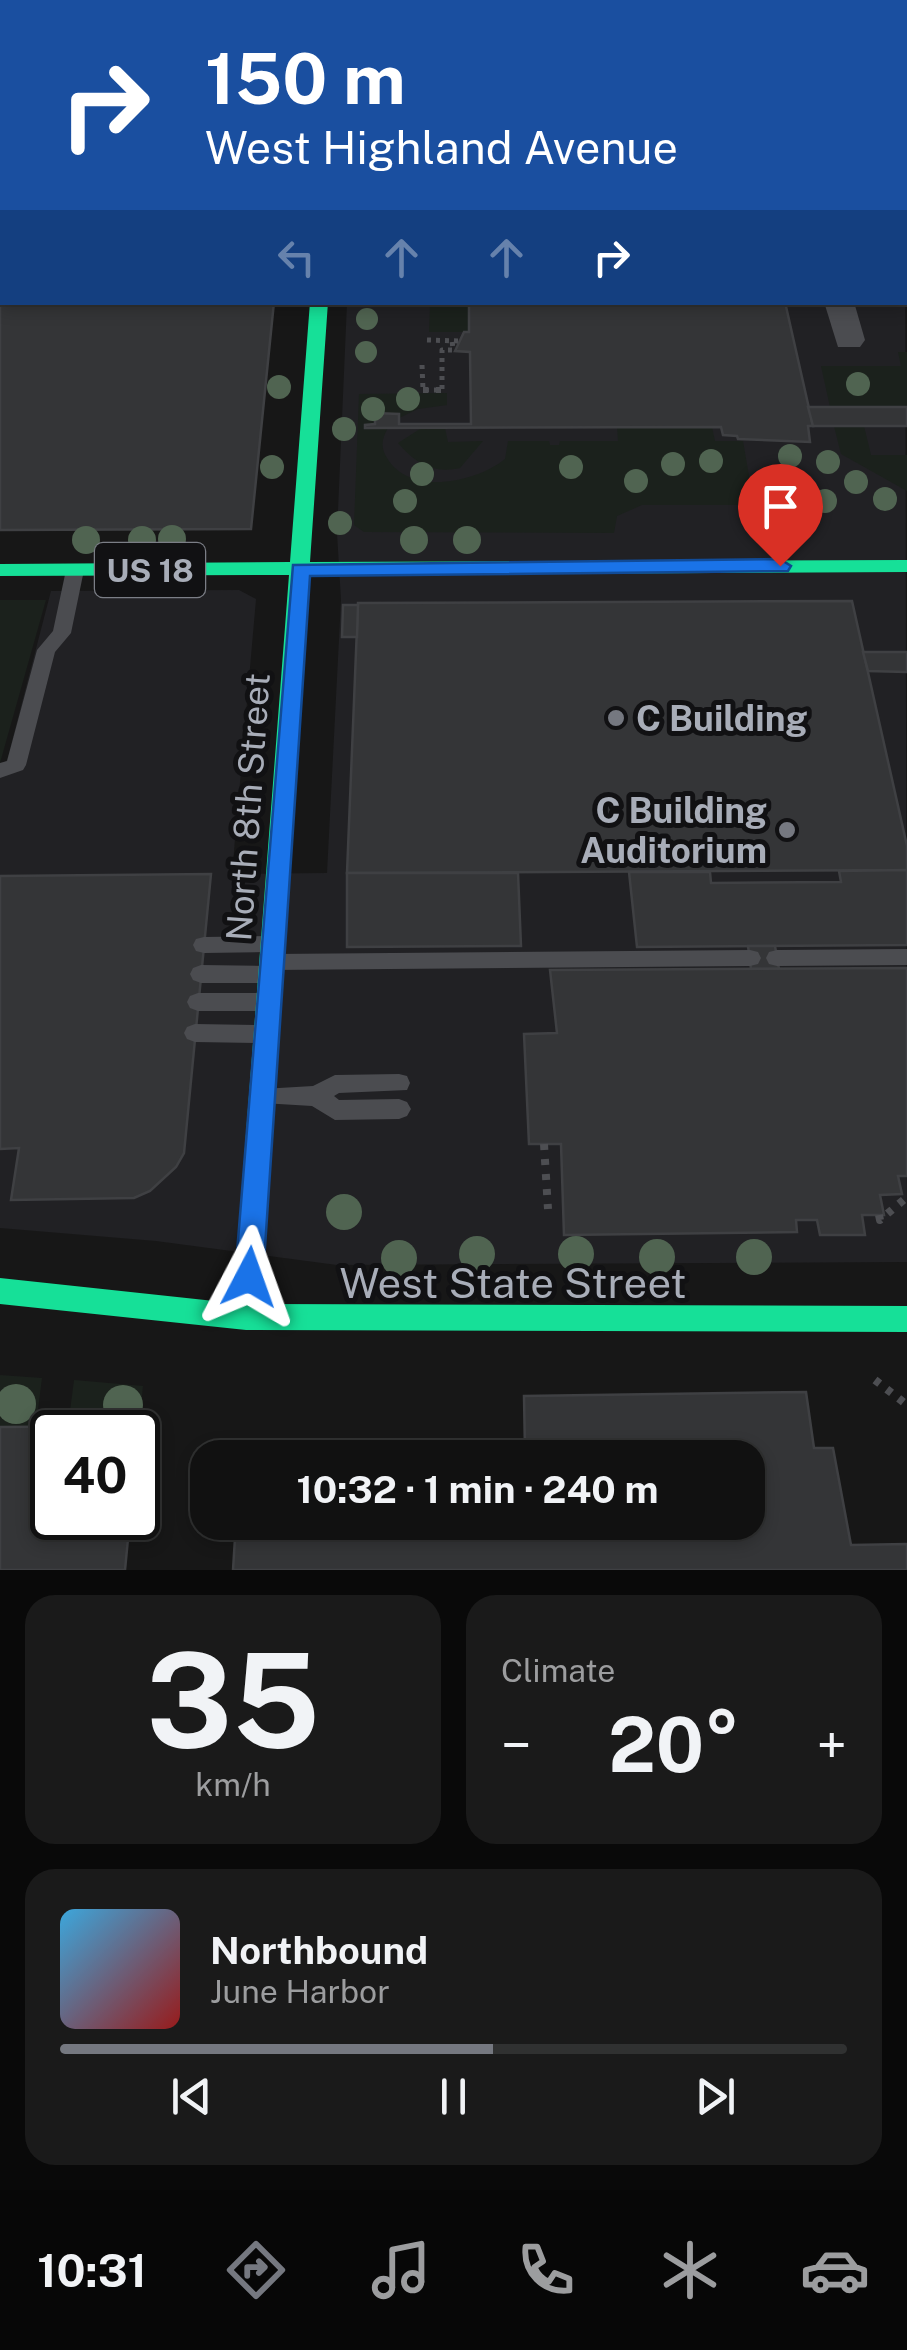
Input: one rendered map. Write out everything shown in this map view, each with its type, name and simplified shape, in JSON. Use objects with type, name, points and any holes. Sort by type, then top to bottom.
[{"type":"street","name":"North 8th Street","points":[[246,1317],[319,305]]},
{"type":"street","points":[[840,305],[849,340]]},
{"type":"street","name":"US 18","points":[[0,570],[906,569]]},
{"type":"street","name":"West State Street","points":[[0,1291],[246,1317],[907,1319]]},
{"type":"lane","points":[[0,771],[16,765],[46,650],[62,632],[75,570]]},
{"type":"lane","points":[[204,945],[272,960]]},
{"type":"lane","points":[[777,958],[907,957]]},
{"type":"lane","points":[[201,974],[272,960],[750,958]]},
{"type":"lane","points":[[198,1002],[269,1002]]},
{"type":"lane","points":[[196,1034],[267,1034]]},
{"type":"lane","points":[[262,1096],[317,1096],[335,1084],[399,1083]]},
{"type":"lane","points":[[317,1096],[335,1110],[399,1109]]},
{"type":"path","points":[[422,365],[422,390],[442,390],[442,350],[453,350],[456,341],[427,340]]},
{"type":"path","points":[[544,1144],[548,1209]]},
{"type":"path","points":[[884,1212],[907,1197]]},
{"type":"path","points":[[875,1380],[907,1406]]},
{"type":"shaded area","points":[[347,305],[905,305],[907,1262],[337,1265],[156,1241],[0,1228],[0,766],[7,760],[51,591],[239,590],[256,599],[232,874],[327,873],[341,600],[337,533]]},
{"type":"shaded area","points":[[430,306],[469,306],[469,332],[429,332]]},
{"type":"shaded area","points":[[898,352],[907,352],[907,407],[830,407],[821,366],[901,366]]},
{"type":"shaded area","points":[[447,393],[447,405],[418,409],[399,418],[399,414],[376,413],[375,424],[365,425],[388,428],[383,443],[385,454],[411,478],[444,482],[478,474],[505,459],[508,441],[549,441],[550,445],[559,445],[560,441],[618,441],[617,427],[712,427],[715,441],[743,441],[754,505],[642,505],[617,516],[614,533],[364,532],[354,525],[359,394]]},
{"type":"shaded area","points":[[834,426],[864,426],[871,455],[907,455],[907,491],[841,454]]},
{"type":"shaded area","points":[[423,427],[445,428],[448,442],[483,441],[460,468],[433,468],[411,456],[398,443]]},
{"type":"shaded area","points":[[0,600],[46,600],[0,763]]},
{"type":"shaded area","points":[[0,1375],[42,1378],[38,1410],[30,1410],[30,1426],[0,1427]]},
{"type":"shaded area","points":[[74,1380],[143,1386],[141,1410],[70,1410]]},
{"type":"building","points":[[0,305],[274,305],[251,529],[0,530]]},
{"type":"building","points":[[469,305],[786,305],[813,426],[808,426],[810,442],[738,439],[723,435],[721,427],[365,428],[375,424],[375,413],[399,414],[399,424],[471,424],[470,352],[455,351],[464,332],[469,332]]},
{"type":"building","points":[[808,407],[907,407],[907,426],[813,426]]},
{"type":"building","name":"C Building","points":[[852,601],[907,846],[907,870],[347,873],[358,603]]},
{"type":"building","points":[[343,605],[358,605],[357,637],[342,637]]},
{"type":"building","points":[[863,652],[907,652],[907,672],[868,671]]},
{"type":"building","points":[[907,870],[907,945],[637,947],[629,872],[710,872],[711,883],[841,882],[839,871]]},
{"type":"building","points":[[347,873],[518,873],[521,946],[347,947]]},
{"type":"building","points":[[211,874],[184,1153],[176,1167],[150,1191],[134,1198],[11,1200],[19,1148],[0,1149],[0,876]]},
{"type":"building","points":[[748,946],[775,946],[779,969],[751,969]]},
{"type":"building","points":[[907,968],[907,1176],[898,1176],[902,1194],[880,1195],[884,1215],[862,1215],[865,1235],[820,1235],[817,1220],[796,1220],[797,1232],[564,1235],[561,1144],[529,1144],[524,1034],[557,1033],[550,970]]},
{"type":"building","points":[[806,1392],[814,1448],[833,1448],[851,1545],[907,1544],[907,1570],[233,1570],[235,1540],[765,1540],[765,1440],[525,1440],[524,1396]]},
{"type":"building","points":[[0,1427],[30,1427],[30,1540],[128,1540],[125,1570],[0,1570]]},
{"type":"traffic: fast","points":[[246,1317],[319,305]]},
{"type":"traffic: fast","points":[[0,570],[907,566]]},
{"type":"traffic: fast","points":[[0,1291],[246,1317],[907,1319]]},
{"type":"place","name":"C Building","points":[[616,718]]},
{"type":"place","name":"C Building Auditorium","points":[[787,830]]},
{"type":"route","points":[[249,1277],[300,570],[780,566]]}]
